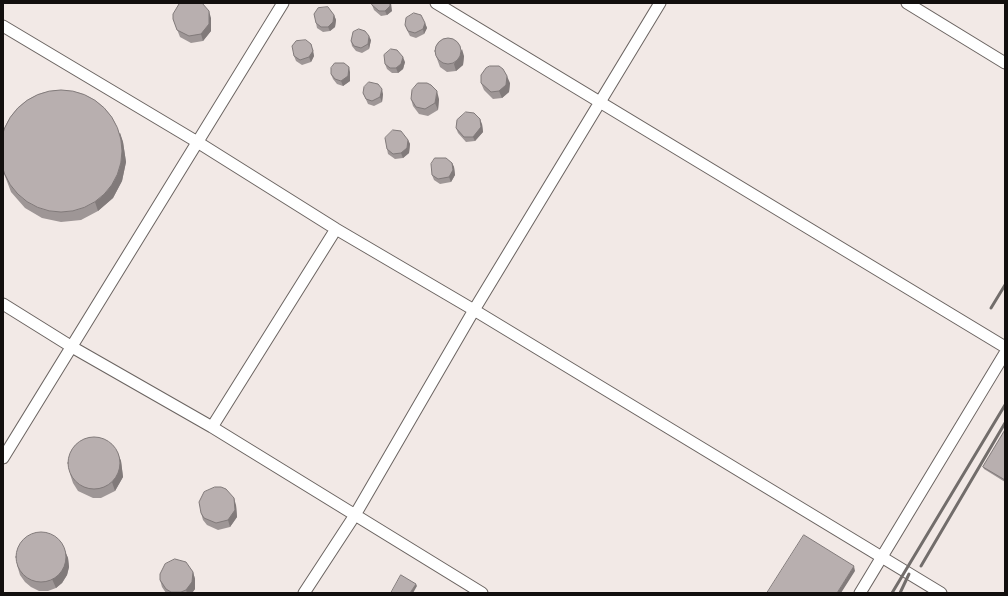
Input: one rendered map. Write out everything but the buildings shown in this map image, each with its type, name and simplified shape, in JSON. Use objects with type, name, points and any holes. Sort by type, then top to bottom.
[{"type":"lane","points":[[3,458],[199,143],[283,3]]},
{"type":"lane","points":[[436,3],[1005,347]]},
{"type":"lane","points":[[304,593],[355,515],[474,310],[660,3]]},
{"type":"lane","points":[[907,3],[1005,64]]},
{"type":"lane","points":[[3,26],[199,143],[336,229],[474,310],[941,593]]},
{"type":"lane","points":[[212,427],[336,229]]},
{"type":"lane","points":[[3,304],[72,347],[212,427],[482,593]]},
{"type":"lane","points":[[860,593],[1005,353]]},
{"type":"railway","points":[[991,308],[1005,285]]},
{"type":"railway","points":[[892,593],[1005,405]]},
{"type":"railway","points":[[921,566],[1005,423]]},
{"type":"railway","points":[[900,593],[909,574]]}]
